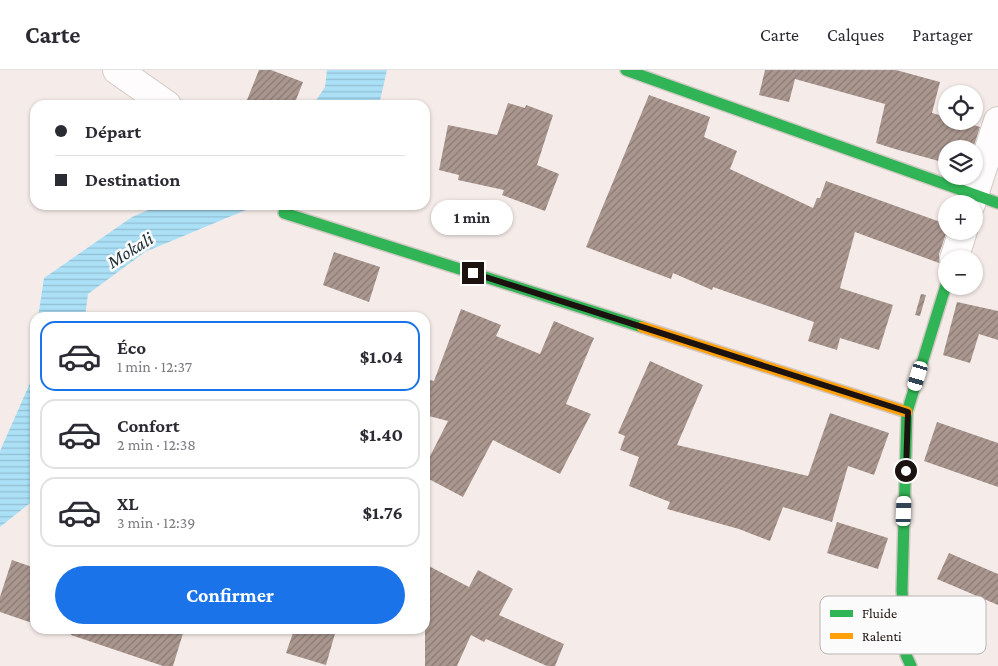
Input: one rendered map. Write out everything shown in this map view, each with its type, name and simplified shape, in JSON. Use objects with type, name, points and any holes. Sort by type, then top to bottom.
[{"type":"street","points":[[117,70],[160,100]]},
{"type":"street","points":[[626,70],[965,195]]},
{"type":"street","points":[[982,195],[998,122]]},
{"type":"street","points":[[284,212],[908,412]]},
{"type":"street","points":[[902,596],[908,412],[943,295]]},
{"type":"street","points":[[906,654],[910,666]]},
{"type":"water","points":[[327,70],[387,70],[380,100],[316,100],[325,87]]},
{"type":"water","name":"Mokali","points":[[148,210],[246,210],[145,252],[88,294],[86,312],[39,312],[44,278],[132,217]]},
{"type":"water","points":[[30,383],[30,503],[0,527],[0,451]]},
{"type":"building","points":[[259,70],[271,70],[303,82],[296,100],[247,100]]},
{"type":"building","points":[[765,70],[896,70],[940,82],[932,113],[938,115],[938,130],[979,130],[976,140],[938,140],[938,161],[876,143],[885,104],[795,79],[789,102],[759,95]]},
{"type":"building","points":[[649,95],[710,117],[704,137],[737,151],[730,169],[813,208],[817,198],[820,198],[826,181],[938,221],[938,240],[944,240],[940,250],[938,250],[938,263],[855,232],[840,288],[893,305],[879,350],[840,338],[837,350],[808,341],[814,322],[713,287],[712,290],[673,273],[671,279],[586,247]]},
{"type":"building","points":[[508,103],[525,108],[526,105],[553,115],[537,165],[559,174],[545,211],[502,195],[504,190],[458,180],[459,175],[439,170],[448,125],[497,135]]},
{"type":"building","points":[[334,252],[380,267],[369,302],[323,285]]},
{"type":"building","points":[[921,294],[926,295],[920,316],[915,315]]},
{"type":"building","points":[[957,302],[998,311],[998,340],[979,334],[970,363],[943,355]]},
{"type":"building","points":[[461,309],[501,325],[496,336],[540,354],[554,321],[594,338],[566,404],[591,414],[560,474],[493,440],[463,497],[430,480],[430,456],[448,421],[430,416],[430,380],[434,381]]},
{"type":"building","points":[[650,361],[703,385],[677,445],[808,476],[830,413],[889,433],[874,475],[848,466],[832,522],[783,507],[770,541],[739,529],[667,509],[670,502],[629,486],[639,457],[620,450],[625,436],[618,433]]},
{"type":"building","points":[[937,422],[998,443],[998,487],[924,461]]},
{"type":"building","points":[[837,522],[888,538],[878,569],[827,553]]},
{"type":"building","points":[[949,553],[998,574],[998,605],[986,600],[986,596],[977,596],[937,579]]},
{"type":"building","points":[[12,560],[30,566],[30,622],[0,612],[0,597]]},
{"type":"building","points":[[430,567],[469,587],[478,570],[513,589],[499,615],[564,644],[555,666],[547,666],[486,639],[484,642],[471,635],[457,666],[425,666],[425,634],[430,634]]},
{"type":"building","points":[[183,634],[173,666],[163,666],[71,635]]},
{"type":"building","points":[[293,634],[335,634],[326,665],[286,653]]},
{"type":"traffic: fast","points":[[626,70],[998,203]]},
{"type":"traffic: fast","points":[[284,213],[642,327]]},
{"type":"traffic: fast","points":[[902,596],[907,412],[943,295]]},
{"type":"traffic: fast","points":[[906,654],[911,666]]},
{"type":"traffic: slow","points":[[642,327],[907,412]]},
{"type":"route","points":[[473,273],[908,412],[906,471]]}]
